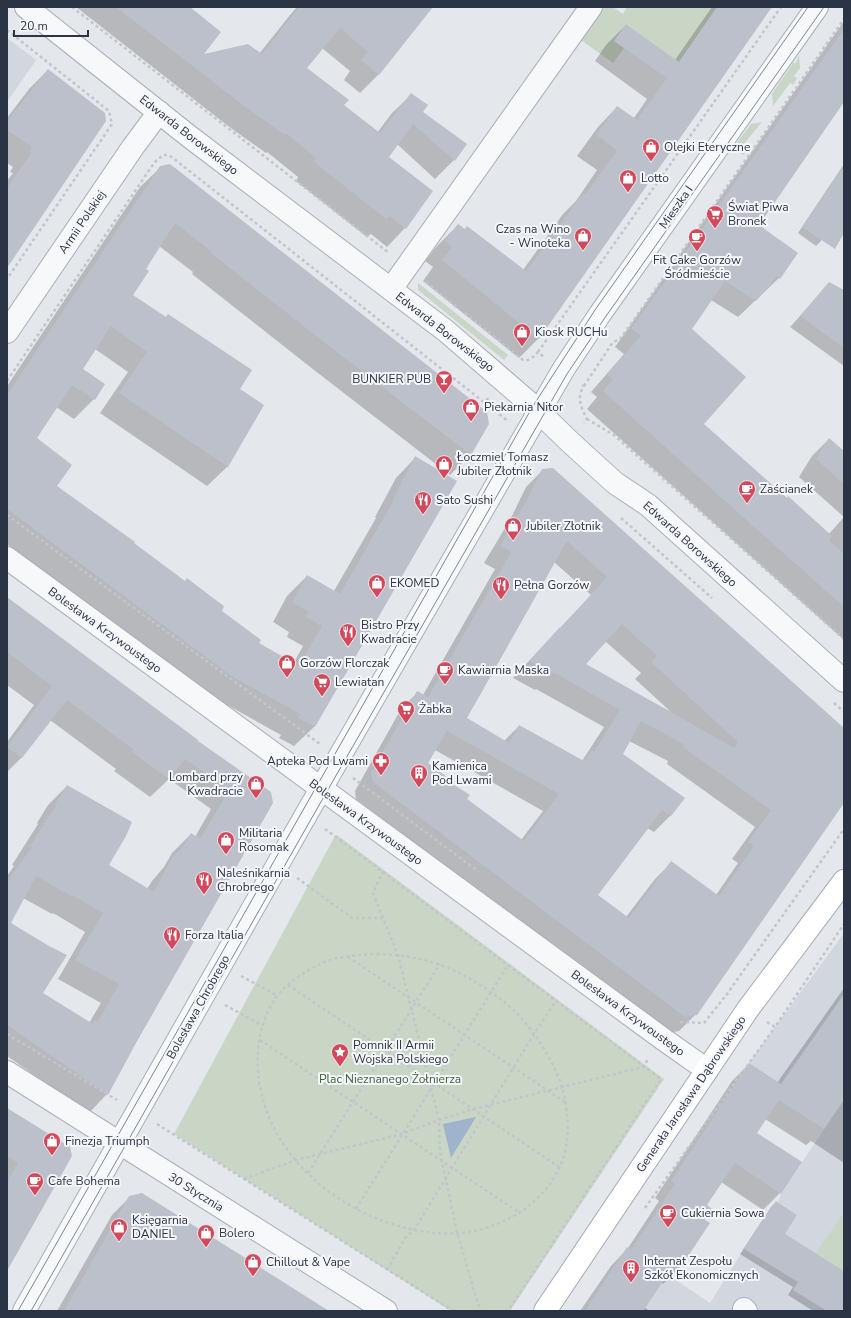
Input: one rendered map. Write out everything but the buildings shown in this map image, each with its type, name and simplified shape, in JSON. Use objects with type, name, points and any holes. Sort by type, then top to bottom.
[{"type":"main road","name":"Generała Jarosława Dąbrowskiego","points":[[545,1311],[748,1009],[844,881]]},
{"type":"street","name":"Edwarda Borowskiego","points":[[26,7],[190,137],[446,331],[539,411],[615,483],[648,505],[844,681]]},
{"type":"street","name":"Mieszka I","points":[[539,411],[563,370],[600,314],[817,7]]},
{"type":"street","points":[[391,289],[586,9]]},
{"type":"street","name":"Armii Polskiej","points":[[7,332],[132,147],[158,112]]},
{"type":"street","name":"Bolesława Chrobrego","points":[[24,1311],[138,1113],[321,788],[419,621],[539,411]]},
{"type":"street","name":"Bolesława Krzywoustego","points":[[7,558],[707,1070]]},
{"type":"street","name":"30 Stycznia","points":[[7,1072],[386,1311]]},
{"type":"path","points":[[72,7],[206,113],[407,267],[518,357]]},
{"type":"path","points":[[538,352],[781,7]]},
{"type":"path","points":[[584,386],[613,342],[620,339],[844,19]]},
{"type":"path","points":[[7,30],[109,111],[112,124],[7,279]]},
{"type":"path","points":[[7,381],[154,163],[163,155],[168,155],[485,403]]},
{"type":"path","points":[[587,419],[614,435],[844,639]]},
{"type":"path","points":[[617,514],[713,598]]},
{"type":"path","points":[[7,516],[337,761],[484,876]]},
{"type":"path","points":[[832,702],[844,712]]},
{"type":"path","points":[[325,829],[661,1080],[508,1311]]},
{"type":"path","points":[[279,864],[352,918],[383,918]]},
{"type":"path","points":[[383,871],[373,893],[398,955],[439,1120],[440,1152],[458,1233],[480,1311]]},
{"type":"path","points":[[365,954],[398,955],[432,961],[451,968],[470,978],[507,1004],[534,1034],[551,1063],[562,1088],[565,1102],[567,1135],[563,1158],[559,1167],[544,1191],[530,1206],[498,1224],[469,1232],[424,1233],[385,1222],[366,1215],[356,1209],[332,1193],[308,1174],[284,1144],[274,1126],[261,1095],[258,1075],[260,1040],[263,1026],[278,996],[288,986],[319,964],[334,959],[347,957],[365,954]]},
{"type":"path","points":[[347,957],[565,1102]]},
{"type":"path","points":[[308,1174],[440,964]]},
{"type":"path","points":[[222,965],[278,996]]},
{"type":"path","points":[[356,1209],[508,965]]},
{"type":"path","points":[[288,986],[559,1167]]},
{"type":"path","points":[[205,994],[263,1026]]},
{"type":"path","points":[[674,1017],[680,1022],[704,1023],[727,994]]},
{"type":"path","points":[[387,1270],[405,1238],[414,1230],[534,1034],[556,1001]]},
{"type":"path","points":[[244,1179],[296,1160],[402,1134],[473,1109],[643,1067],[663,1039],[680,1022]]},
{"type":"path","points":[[641,1214],[775,1027]]},
{"type":"path","points":[[7,1034],[174,1134],[453,1311]]},
{"type":"path","points":[[260,1040],[520,1212]]},
{"type":"shaded area","points":[[7,38],[36,60],[7,102]]},
{"type":"shaded area","points":[[844,933],[844,1311],[585,1311],[631,1250],[710,1303],[744,1249],[785,1234],[797,1215],[778,1202],[781,1194],[831,1119],[749,1063]]},
{"type":"green space","points":[[604,7],[613,7],[623,14],[627,7],[717,7],[679,62],[626,24],[614,41],[624,48],[613,63],[581,40]]},
{"type":"green space","points":[[799,55],[800,68],[794,76],[797,78],[793,85],[790,83],[773,106],[772,94],[793,63],[796,63]]},
{"type":"green space","points":[[762,122],[743,145],[748,149],[743,155],[736,147],[738,141],[751,124]]},
{"type":"green space","points":[[418,283],[508,355],[504,360],[418,290]]},
{"type":"green space","name":"Plac Nieznanego Żołnierza","points":[[337,835],[664,1079],[510,1311],[451,1311],[174,1134],[335,836]]},
{"type":"green space","points":[[844,1212],[844,1271],[816,1253]]},
{"type":"water","points":[[476,1117],[451,1158],[443,1124]]},
{"type":"tram line","points":[[18,1311],[533,406],[595,310],[808,7]]},
{"type":"tram line","points":[[31,1311],[567,374],[604,319],[824,7]]},
{"type":"place","name":"Olejki Eteryczne","points":[[651,162]]},
{"type":"place","name":"Lotto","points":[[628,193]]},
{"type":"place","name":"Świat Piwa Bronek","points":[[715,229]]},
{"type":"place","name":"Czas na Wino - Winoteka","points":[[583,251]]},
{"type":"place","name":"Fit Cake Gorzów Śródmieście","points":[[697,252]]},
{"type":"place","name":"Kiosk RUCHu","points":[[522,347]]},
{"type":"place","name":"BUNKIER PUB","points":[[444,394]]},
{"type":"place","name":"Piekarnia Nitor","points":[[471,422]]},
{"type":"place","name":"Łoczmiel Tomasz Jubiler Złotnik","points":[[444,479]]},
{"type":"place","name":"Zaścianek","points":[[747,504]]},
{"type":"place","name":"Sato Sushi","points":[[423,515]]},
{"type":"place","name":"Jubiler Złotnik","points":[[513,541]]},
{"type":"place","name":"EKOMED","points":[[377,598]]},
{"type":"place","name":"Pełna Gorzów","points":[[501,600]]},
{"type":"place","name":"Bistro Przy Kwadracie","points":[[348,647]]},
{"type":"place","name":"Gorzów Florczak","points":[[287,678]]},
{"type":"place","name":"Kawiarnia Maska","points":[[445,685]]},
{"type":"place","name":"Lewiatan","points":[[322,697]]},
{"type":"place","name":"Żabka","points":[[406,724]]},
{"type":"place","name":"Apteka Pod Lwami","points":[[381,776]]},
{"type":"place","name":"Kamienica Pod Lwami","points":[[419,788]]},
{"type":"place","name":"Lombard przy Kwadracie","points":[[256,799]]},
{"type":"place","name":"Militaria Rosomak","points":[[226,855]]},
{"type":"place","name":"Naleśnikarnia Chrobrego","points":[[204,895]]},
{"type":"place","name":"Forza Italia","points":[[172,950]]},
{"type":"place","name":"Pomnik II Armii Wojska Polskiego","points":[[340,1067]]},
{"type":"place","name":"Finezja Triumph","points":[[52,1156]]},
{"type":"place","name":"Cafe Bohema","points":[[35,1196]]},
{"type":"place","name":"Cukiernia Sowa","points":[[668,1228]]},
{"type":"place","name":"Księgarnia DANIEL","points":[[119,1242]]},
{"type":"place","name":"Bolero","points":[[206,1248]]},
{"type":"place","name":"Chillout & Vape","points":[[253,1277]]},
{"type":"place","name":"Internat Zespołu Szkół Ekonomicznych","points":[[631,1283]]}]
